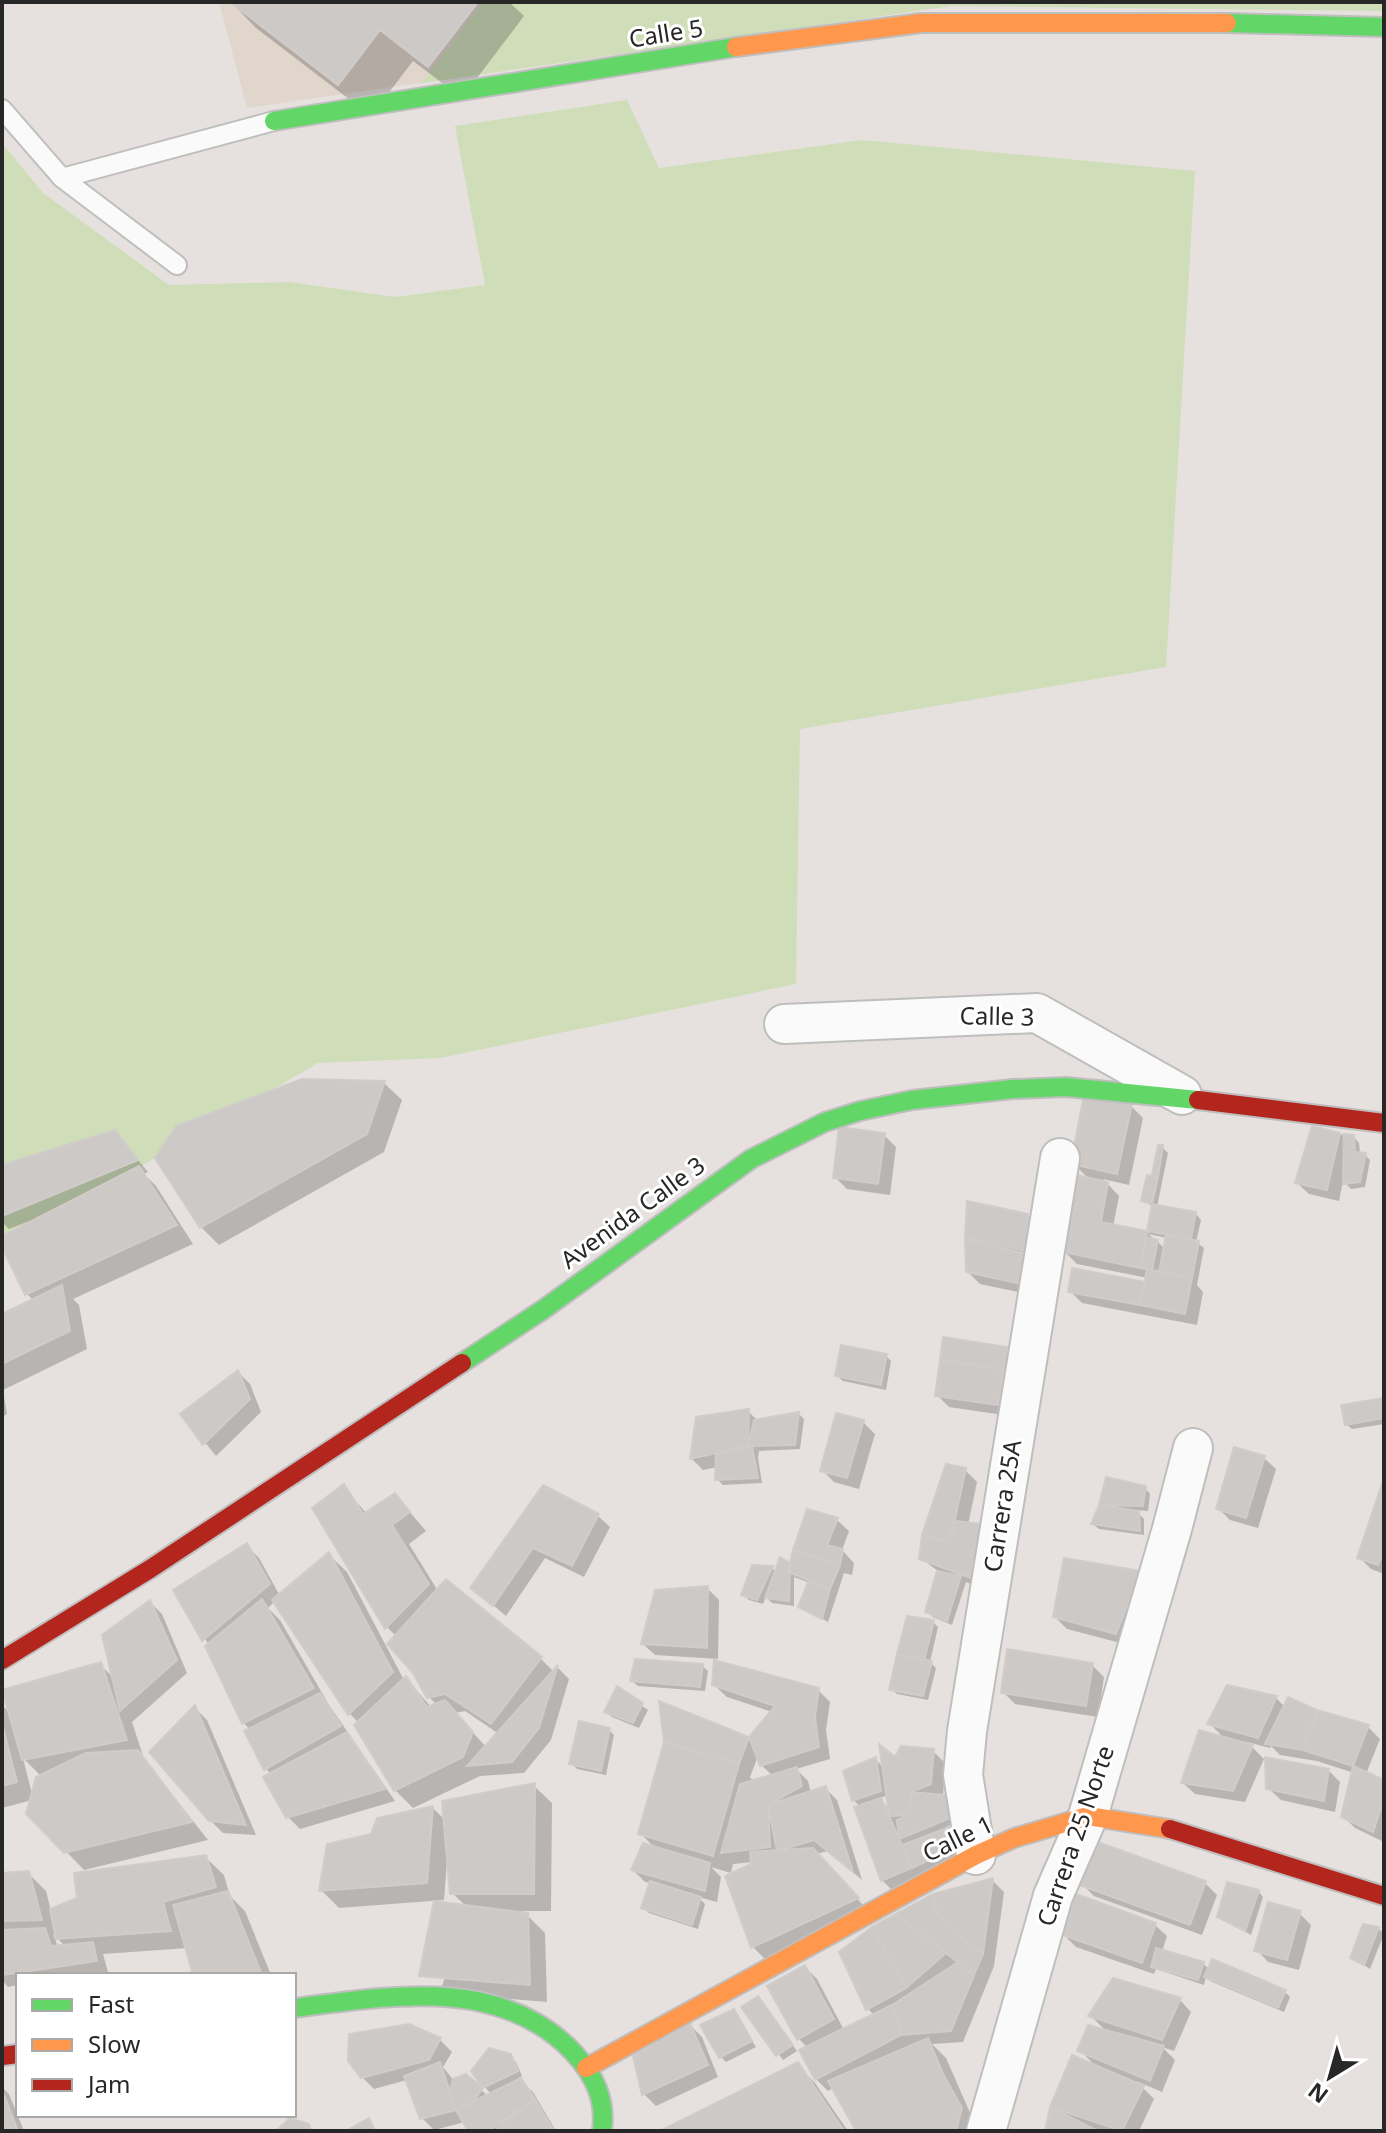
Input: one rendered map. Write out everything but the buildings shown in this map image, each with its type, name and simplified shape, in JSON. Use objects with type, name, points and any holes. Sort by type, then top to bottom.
[{"type":"street","name":"Calle 5","points":[[274,121],[717,50],[921,23],[1268,23],[1384,27]]},
{"type":"street","name":"Calle 3","points":[[784,1024],[1037,1013],[1188,1099]]},
{"type":"street","name":"Avenida Calle 3","points":[[2,1660],[176,1552],[544,1309],[751,1159],[797,1136],[860,1111],[912,1100],[1013,1089],[1066,1087],[1384,1123]]},
{"type":"street","name":"Carrera 25A","points":[[976,1855],[963,1775],[967,1731],[1060,1158]]},
{"type":"street","name":"Carrera 25 Norte","points":[[986,2131],[1053,1896],[1088,1816],[1193,1448]]},
{"type":"street","name":"Calle 1","points":[[586,2068],[976,1855],[1014,1838],[1088,1816],[1161,1826],[1384,1896]]},
{"type":"street","points":[[296,2008],[376,1998],[465,1999],[507,2009],[566,2044],[586,2068],[603,2104],[602,2131]]},
{"type":"lane","points":[[2,109],[62,178],[177,265]]},
{"type":"lane","name":"Calle 5","points":[[62,178],[274,121]]},
{"type":"shaded area","points":[[219,2],[1384,2],[950,6],[247,108]]},
{"type":"green space","points":[[483,2],[1384,2],[1384,11],[950,6],[422,83]]},
{"type":"green space","points":[[627,100],[659,168],[862,140],[1195,171],[1166,667],[800,729],[796,984],[440,1058],[318,1063],[2,1247],[2,143],[43,193],[169,285],[289,282],[395,297],[485,285],[455,126]]},
{"type":"traffic: fast","points":[[1227,23],[1384,27]]},
{"type":"traffic: fast","points":[[274,121],[736,47]]},
{"type":"traffic: fast","points":[[462,1363],[544,1309],[751,1159],[825,1122],[912,1100],[1013,1089],[1066,1087],[1198,1100]]},
{"type":"traffic: fast","points":[[296,2008],[405,1996],[478,2001],[513,2011],[545,2028],[581,2062],[597,2089],[602,2109],[602,2131]]},
{"type":"traffic: slow","points":[[736,47],[921,23],[1227,23]]},
{"type":"traffic: slow","points":[[586,2068],[976,1855],[1014,1838],[1088,1816],[1170,1829]]},
{"type":"traffic: jam","points":[[1198,1100],[1384,1123]]},
{"type":"traffic: jam","points":[[2,1660],[150,1569],[462,1363]]},
{"type":"traffic: jam","points":[[1170,1829],[1384,1896]]},
{"type":"traffic: jam","points":[[2,2056],[16,2054]]}]
